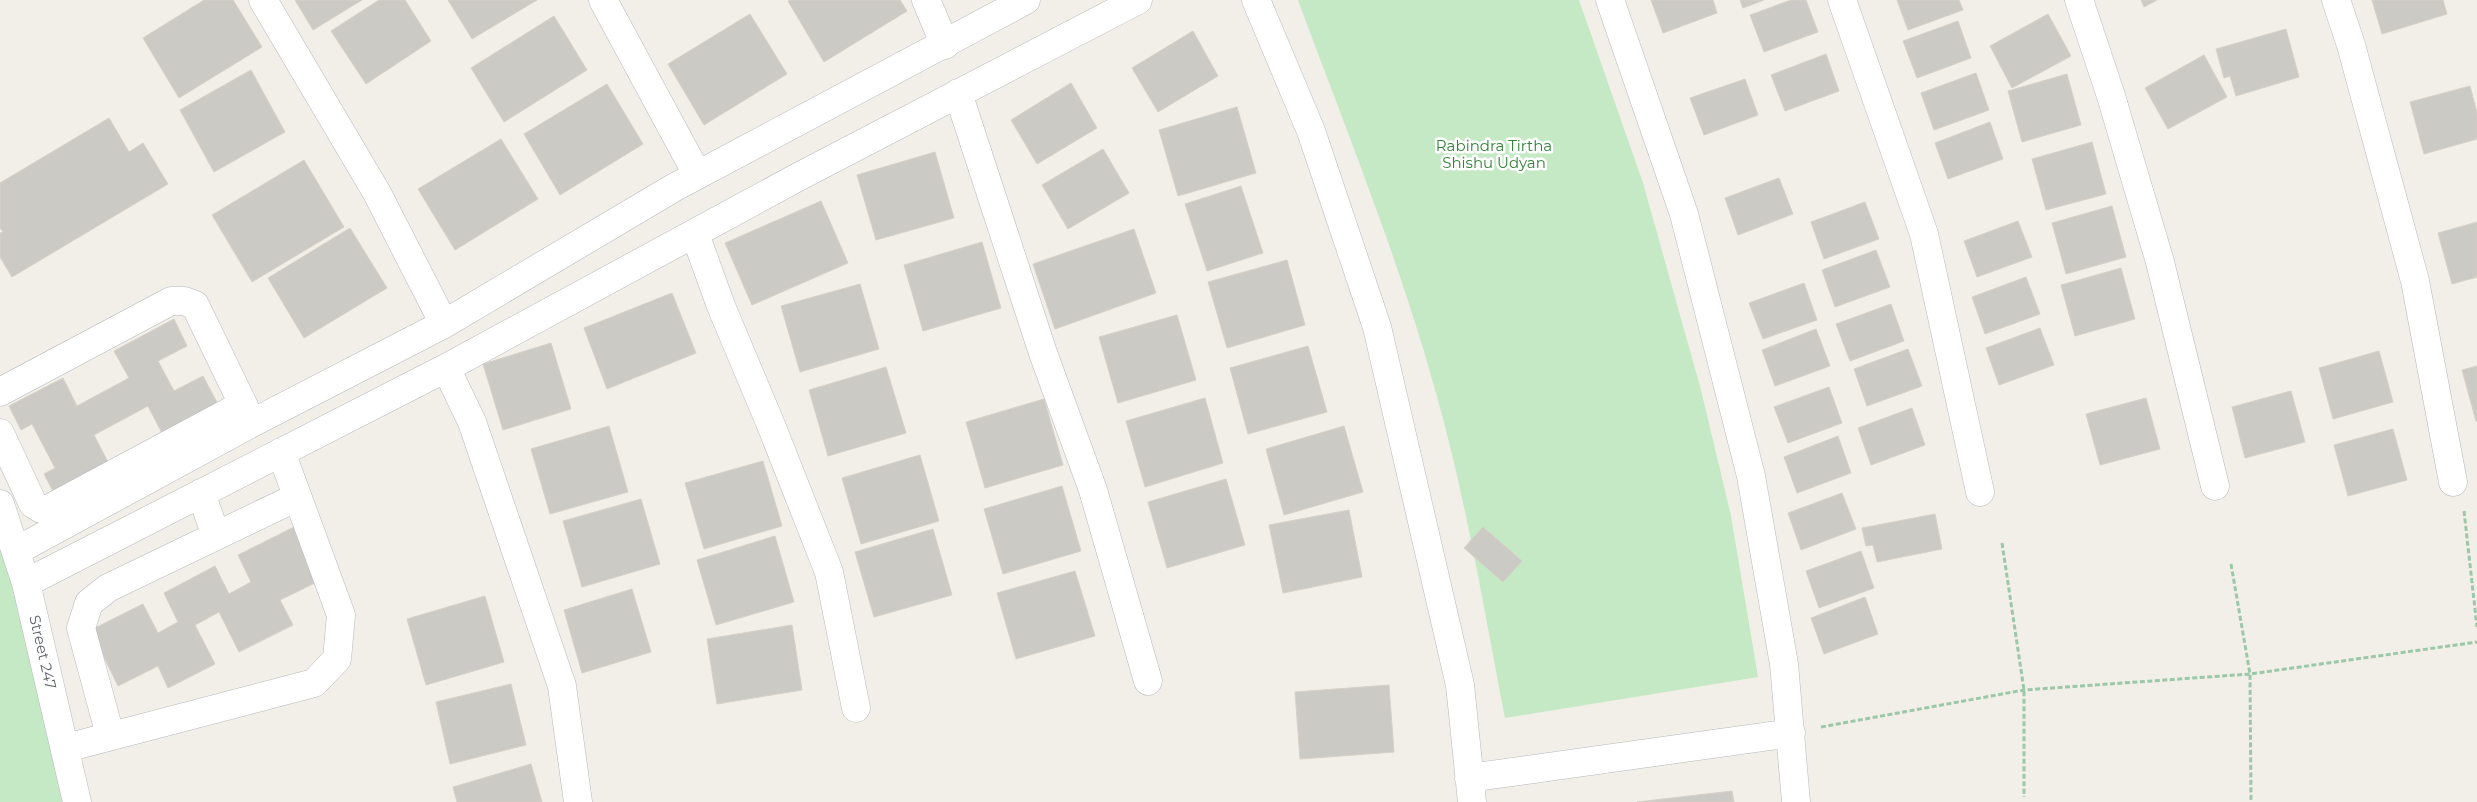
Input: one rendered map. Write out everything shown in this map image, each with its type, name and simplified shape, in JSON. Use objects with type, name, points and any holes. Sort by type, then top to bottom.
[{"type":"street","points":[[263,0],[377,193],[444,324]]},
{"type":"street","points":[[603,0],[697,174]]},
{"type":"street","points":[[926,0],[945,45]]},
{"type":"street","points":[[0,433],[6,460],[33,504],[40,510],[48,509],[247,414],[444,324],[697,174],[945,45],[1026,0]]},
{"type":"street","points":[[26,583],[446,368],[800,176],[1138,0]]},
{"type":"street","points":[[1256,0],[1311,131],[1377,327],[1460,684],[1471,790],[1791,733]]},
{"type":"street","points":[[1610,0],[1684,214],[1751,476],[1784,664],[1796,802]]},
{"type":"street","points":[[1842,0],[1924,234],[1980,492]]},
{"type":"street","points":[[2079,0],[2111,96],[2160,262],[2215,486]]},
{"type":"street","points":[[2336,0],[2351,45],[2415,281],[2453,482]]},
{"type":"street","points":[[958,93],[1043,353],[1094,490],[1148,681]]},
{"type":"street","points":[[695,234],[721,306],[771,424],[829,572],[856,708]]},
{"type":"street","points":[[0,392],[171,301],[184,300],[195,305],[247,414]]},
{"type":"street","points":[[446,368],[472,422],[562,686],[578,802]]},
{"type":"street","points":[[16,551],[247,414]]},
{"type":"street","points":[[66,748],[314,683],[337,659],[342,615],[281,452]]},
{"type":"street","points":[[201,493],[216,536]]},
{"type":"street","points":[[110,735],[81,628],[89,603],[108,588],[297,497]]},
{"type":"street","name":"Street 247","points":[[0,504],[26,583],[66,748],[77,802]]},
{"type":"path","points":[[2464,510],[2477,627]]},
{"type":"path","points":[[2002,543],[2024,690],[2024,797]]},
{"type":"path","points":[[2231,564],[2250,674],[2251,802]]},
{"type":"path","points":[[1791,733],[2024,690],[2250,674],[2477,642]]},
{"type":"green space","name":"Rabindra Tirtha Shishu Udyan","points":[[1298,0],[1579,0],[1643,183],[1701,390],[1731,516],[1758,677],[1505,718],[1465,514],[1436,393],[1389,244]]},
{"type":"green space","points":[[0,515],[77,802],[0,802]]},
{"type":"building","points":[[204,0],[233,0],[262,47],[179,98],[143,38]]},
{"type":"building","points":[[295,0],[362,0],[313,30]]},
{"type":"building","points":[[379,0],[405,0],[431,41],[366,84],[331,31]]},
{"type":"building","points":[[448,0],[537,0],[472,39]]},
{"type":"building","points":[[900,0],[907,11],[824,62],[788,1]]},
{"type":"building","points":[[1651,0],[1713,0],[1717,13],[1663,33]]},
{"type":"building","points":[[1740,0],[1764,0],[1743,8]]},
{"type":"building","points":[[1791,0],[1806,0],[1818,32],[1764,52],[1750,15]]},
{"type":"building","points":[[1897,0],[1959,0],[1963,10],[1908,30]]},
{"type":"building","points":[[2141,0],[2157,0],[2144,7]]},
{"type":"building","points":[[2372,0],[2443,0],[2447,14],[2382,34]]},
{"type":"building","points":[[750,14],[787,74],[704,125],[668,64]]},
{"type":"building","points":[[2048,14],[2071,56],[2012,88],[1990,46]]},
{"type":"building","points":[[554,16],[587,70],[504,122],[471,68]]},
{"type":"building","points":[[1958,21],[1971,58],[1917,78],[1903,41]]},
{"type":"building","points":[[2286,29],[2299,77],[2236,96],[2230,76],[2224,78],[2216,49]]},
{"type":"building","points":[[1193,31],[1218,76],[1158,112],[1132,68]]},
{"type":"building","points":[[1826,54],[1839,91],[1785,111],[1771,75]]},
{"type":"building","points":[[2204,55],[2227,97],[2168,129],[2145,88]]},
{"type":"building","points":[[251,70],[285,132],[214,172],[180,110]]},
{"type":"building","points":[[1976,73],[1989,110],[1934,130],[1921,93]]},
{"type":"building","points":[[2067,74],[2081,125],[2022,142],[2008,91]]},
{"type":"building","points":[[1745,79],[1758,115],[1704,135],[1690,98]]},
{"type":"building","points":[[1071,83],[1097,128],[1037,164],[1011,120]]},
{"type":"building","points":[[607,84],[643,144],[560,195],[524,134]]},
{"type":"building","points":[[2470,86],[2477,113],[2477,139],[2424,154],[2410,102]]},
{"type":"building","points":[[1237,107],[1256,173],[1178,196],[1159,130]]},
{"type":"building","points":[[109,118],[129,152],[143,143],[168,184],[12,277],[0,257],[0,233],[3,232],[0,228],[0,183]]},
{"type":"building","points":[[1990,122],[2003,159],[1948,179],[1935,143]]},
{"type":"building","points":[[501,139],[538,199],[455,250],[418,189]]},
{"type":"building","points":[[2092,142],[2106,194],[2046,210],[2032,159]]},
{"type":"building","points":[[1103,149],[1129,193],[1068,229],[1042,185]]},
{"type":"building","points":[[935,152],[954,218],[876,240],[857,175]]},
{"type":"building","points":[[304,160],[344,227],[252,282],[212,215]]},
{"type":"building","points":[[1779,178],[1793,214],[1738,235],[1725,198]]},
{"type":"building","points":[[1241,186],[1263,253],[1207,271],[1185,204]]},
{"type":"building","points":[[821,201],[848,263],[752,305],[725,243]]},
{"type":"building","points":[[1865,202],[1879,239],[1824,259],[1811,222]]},
{"type":"building","points":[[2112,206],[2126,257],[2066,274],[2052,223]]},
{"type":"building","points":[[2018,221],[2032,257],[1977,277],[1964,241]]},
{"type":"building","points":[[2477,222],[2477,277],[2452,284],[2438,233]]},
{"type":"building","points":[[350,228],[387,288],[304,338],[268,278]]},
{"type":"building","points":[[1134,229],[1156,293],[1055,329],[1033,264]]},
{"type":"building","points":[[982,242],[1001,308],[923,331],[904,265]]},
{"type":"building","points":[[1876,250],[1890,287],[1835,307],[1822,270]]},
{"type":"building","points":[[1287,260],[1305,325],[1227,348],[1208,282]]},
{"type":"building","points":[[2121,268],[2135,319],[2075,336],[2061,285]]},
{"type":"building","points":[[2026,277],[2040,314],[1985,334],[1972,297]]},
{"type":"building","points":[[1804,283],[1817,320],[1763,339],[1749,303]]},
{"type":"building","points":[[860,284],[879,349],[800,372],[781,306]]},
{"type":"building","points":[[672,293],[696,353],[607,389],[584,328]]},
{"type":"building","points":[[1891,304],[1904,341],[1850,361],[1836,324]]},
{"type":"building","points":[[1177,315],[1196,380],[1118,403],[1099,337]]},
{"type":"building","points":[[174,319],[187,346],[158,361],[174,391],[203,376],[221,410],[165,439],[148,406],[94,435],[111,468],[56,497],[44,474],[55,468],[32,424],[21,430],[9,406],[63,378],[77,406],[129,378],[114,351]]},
{"type":"building","points":[[2040,328],[2054,365],[1999,385],[1986,348]]},
{"type":"building","points":[[1816,329],[1830,366],[1775,386],[1762,350]]},
{"type":"building","points":[[551,343],[571,409],[503,430],[483,364]]},
{"type":"building","points":[[1308,346],[1327,412],[1248,434],[1230,368]]},
{"type":"building","points":[[1908,349],[1922,386],[1867,406],[1854,369]]},
{"type":"building","points":[[2379,351],[2393,402],[2333,419],[2319,368]]},
{"type":"building","points":[[2477,366],[2477,421],[2476,421],[2462,370]]},
{"type":"building","points":[[886,367],[906,433],[828,456],[809,390]]},
{"type":"building","points":[[1829,387],[1842,423],[1788,443],[1774,407]]},
{"type":"building","points":[[2291,391],[2305,442],[2245,458],[2232,407]]},
{"type":"building","points":[[1205,398],[1223,463],[1145,487],[1126,421]]},
{"type":"building","points":[[2146,398],[2160,449],[2100,465],[2086,414]]},
{"type":"building","points":[[1044,399],[1063,465],[985,488],[966,422]]},
{"type":"building","points":[[1912,408],[1925,445],[1871,465],[1858,428]]},
{"type":"building","points":[[609,426],[628,492],[550,514],[531,449]]},
{"type":"building","points":[[1344,426],[1363,492],[1284,515],[1266,449]]},
{"type":"building","points":[[2393,429],[2407,480],[2348,496],[2334,445]]},
{"type":"building","points":[[1838,436],[1851,473],[1797,493],[1784,457]]},
{"type":"building","points":[[920,455],[939,521],[861,544],[842,478]]},
{"type":"building","points":[[763,461],[782,526],[704,549],[685,483]]},
{"type":"building","points":[[1226,479],[1245,545],[1167,568],[1148,502]]},
{"type":"building","points":[[1062,486],[1081,551],[1003,574],[984,509]]},
{"type":"building","points":[[1842,493],[1856,529],[1801,550],[1788,513]]},
{"type":"building","points":[[641,499],[660,564],[582,587],[563,521]]},
{"type":"building","points":[[1349,510],[1362,577],[1283,593],[1269,525]]},
{"type":"building","points":[[1935,514],[1942,549],[1877,562],[1873,545],[1866,546],[1862,528]]},
{"type":"building","points":[[294,527],[321,580],[280,600],[293,625],[239,652],[219,612],[195,625],[215,664],[168,688],[158,666],[118,686],[91,630],[143,604],[158,633],[178,622],[164,593],[215,566],[229,594],[251,582],[238,555]]},
{"type":"building","points":[[1483,527],[1522,561],[1503,582],[1464,548]]},
{"type":"building","points":[[933,529],[952,595],[874,617],[855,552]]},
{"type":"building","points":[[775,536],[794,602],[716,625],[697,560]]},
{"type":"building","points":[[1861,551],[1874,588],[1819,608],[1806,571]]},
{"type":"building","points":[[1075,571],[1095,636],[1016,659],[997,593]]},
{"type":"building","points":[[632,589],[651,652],[582,673],[564,610]]},
{"type":"building","points":[[485,596],[504,662],[426,685],[407,619]]},
{"type":"building","points":[[1865,597],[1878,634],[1824,654],[1811,618]]},
{"type":"building","points":[[792,625],[802,690],[717,704],[707,639]]},
{"type":"building","points":[[511,684],[526,745],[450,764],[436,702]]},
{"type":"building","points":[[1389,685],[1394,752],[1300,759],[1295,692]]},
{"type":"building","points":[[531,764],[542,802],[457,802],[453,787]]},
{"type":"building","points":[[1732,791],[1734,802],[1637,802]]}]
